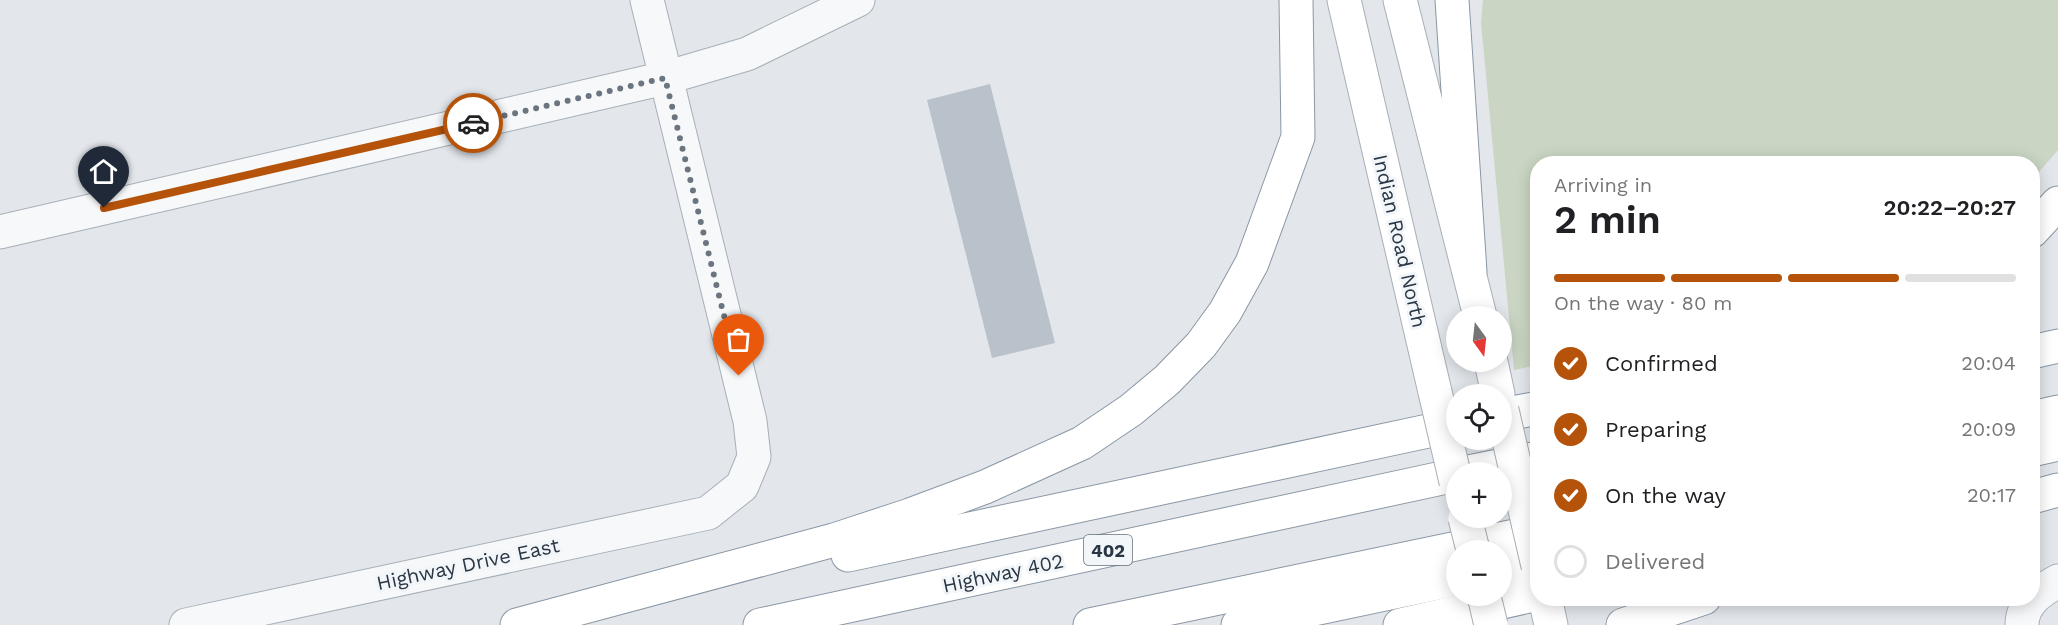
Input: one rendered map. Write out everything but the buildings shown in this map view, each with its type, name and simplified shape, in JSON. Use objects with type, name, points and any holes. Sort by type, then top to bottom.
[{"type":"main road","points":[[527,623],[834,540],[910,515],[985,487],[1073,447],[1131,410],[1167,380],[1201,345],[1225,312],[1252,263],[1298,138],[1296,0]]},
{"type":"main road","name":"Indian Road North","points":[[1344,0],[1451,462]]},
{"type":"main road","points":[[1400,0],[1478,306]]},
{"type":"main road","points":[[1452,0],[1470,272]]},
{"type":"main road","points":[[2040,222],[2058,202]]},
{"type":"main road","points":[[2040,350],[2058,346]]},
{"type":"main road","points":[[1512,414],[1530,410]]},
{"type":"main road","points":[[2040,415],[2058,412]]},
{"type":"main road","points":[[527,623],[1446,427]]},
{"type":"main road","points":[[2040,448],[2058,444]]},
{"type":"main road","points":[[1511,450],[1530,530]]},
{"type":"main road","points":[[1512,463],[1530,460]]},
{"type":"main road","name":"Highway 402","points":[[760,625],[1446,477]]},
{"type":"main road","points":[[2040,486],[2058,483]]},
{"type":"main road","points":[[2040,495],[2058,490]]},
{"type":"main road","points":[[1090,625],[1530,533]]},
{"type":"main road","points":[[1512,568],[1530,565]]},
{"type":"main road","points":[[1238,625],[1446,581]]},
{"type":"main road","points":[[1400,625],[1530,596]]},
{"type":"main road","points":[[1486,606],[1491,625]]},
{"type":"main road","points":[[1547,606],[1551,625]]},
{"type":"main road","points":[[1623,625],[1680,606]]},
{"type":"street","points":[[647,0],[665,78]]},
{"type":"street","points":[[0,232],[665,78],[747,54],[858,0]]},
{"type":"street","name":"Highway Drive East","points":[[186,625],[708,513],[742,486],[754,457],[750,422],[665,78]]},
{"type":"street","points":[[2040,592],[2058,581]]},
{"type":"street","points":[[2022,619],[2031,606]]},
{"type":"green space","points":[[1483,0],[2058,0],[2058,150],[2040,171],[2040,156],[1530,156],[1530,367],[1514,370],[1512,306],[1508,306],[1481,23]]},
{"type":"way so far","points":[[473,123],[665,78],[739,376]]},
{"type":"route","points":[[104,208],[473,123]]}]
